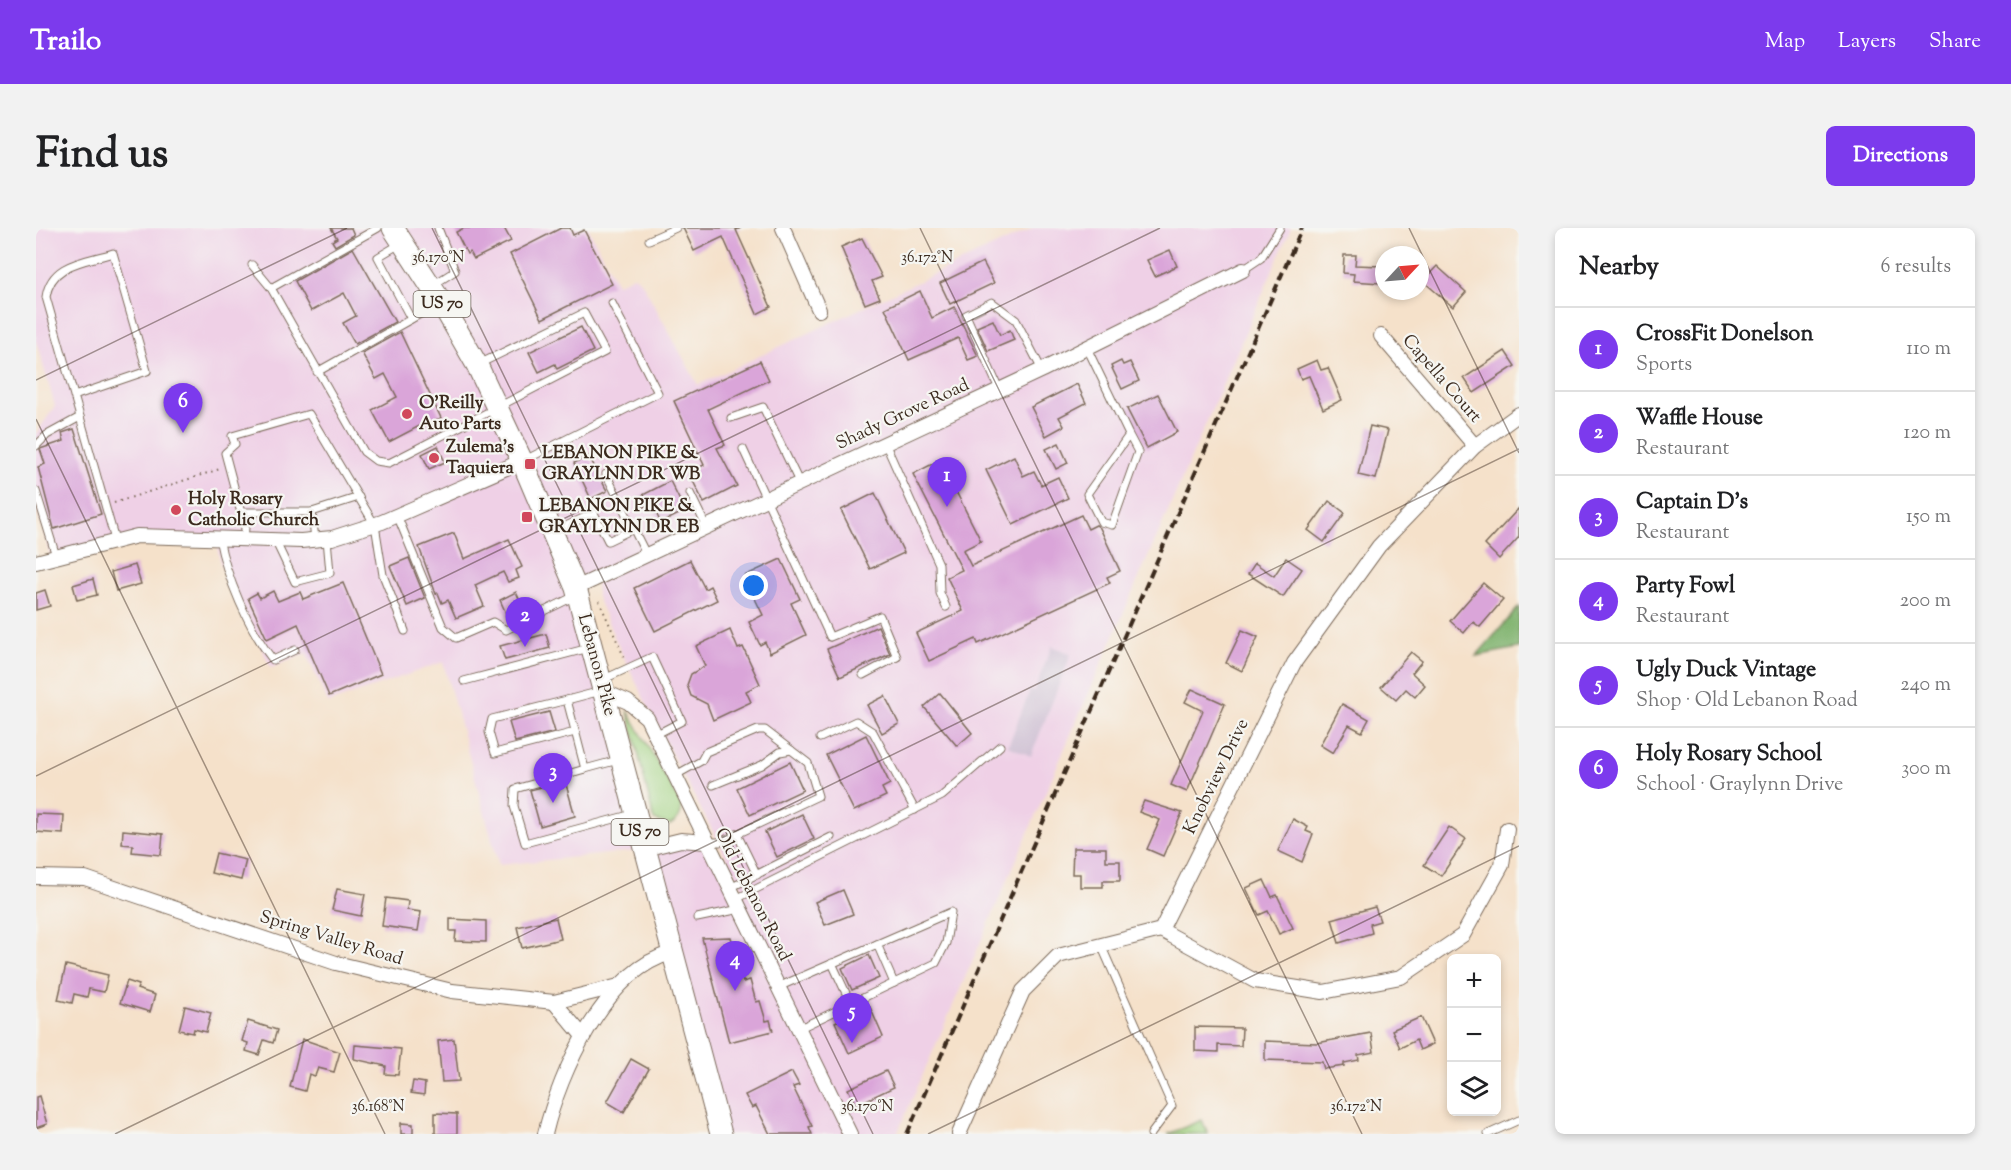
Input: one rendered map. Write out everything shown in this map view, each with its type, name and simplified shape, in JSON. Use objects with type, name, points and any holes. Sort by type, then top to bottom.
[{"type":"main road","name":"Lebanon Pike","points":[[397,235],[436,294],[477,365],[552,532],[583,593],[591,647],[721,1134]]},
{"type":"street","points":[[783,228],[819,310]]},
{"type":"street","name":"Shady Grove Road","points":[[583,593],[647,556],[1042,370],[1244,270]]},
{"type":"street","name":"Capella Court","points":[[1381,336],[1475,446]]},
{"type":"street","name":"Knobview Drive","points":[[1161,930],[1294,663],[1379,546],[1475,446],[1519,414]]},
{"type":"street","points":[[36,562],[137,536],[321,540],[375,525],[522,461]]},
{"type":"street","name":"Old Lebanon Road","points":[[602,686],[642,711],[850,1134]]},
{"type":"street","points":[[959,1134],[1023,991],[1058,956],[1161,930],[1255,981],[1323,992],[1401,977],[1463,935],[1502,865],[1507,829]]},
{"type":"street","points":[[644,849],[681,840],[706,842]]},
{"type":"street","name":"Spring Valley Road","points":[[36,877],[85,878],[336,963],[436,987],[554,1002],[619,986]]},
{"type":"street","points":[[545,1134],[556,1096],[583,1036],[619,986],[653,958],[671,953]]},
{"type":"street","points":[[554,1002],[583,1036]]},
{"type":"lane","points":[[271,288],[378,228]]},
{"type":"lane","points":[[317,372],[411,320],[436,294],[455,270],[438,228]]},
{"type":"lane","points":[[649,240],[676,228]]},
{"type":"lane","points":[[1244,270],[1261,258],[1280,228]]},
{"type":"lane","points":[[397,235],[378,257],[411,320]]},
{"type":"lane","points":[[74,396],[147,371],[113,253],[62,269],[53,275],[46,297],[105,506],[115,540]]},
{"type":"lane","points":[[252,265],[271,288],[364,452],[376,461],[389,463],[605,352],[584,313],[477,365]]},
{"type":"lane","points":[[999,389],[966,315],[992,302],[1016,320],[1042,370]]},
{"type":"lane","points":[[522,461],[657,393],[612,303]]},
{"type":"lane","points":[[1087,348],[1138,452],[1112,525],[1101,522],[1087,494],[1129,435]]},
{"type":"lane","points":[[731,418],[763,407],[800,484]]},
{"type":"lane","points":[[244,539],[245,528],[225,453],[235,444],[232,435],[309,414],[375,525],[383,575],[405,631]]},
{"type":"lane","points":[[36,446],[47,435],[80,417]]},
{"type":"lane","points":[[885,443],[939,564],[940,593],[946,607]]},
{"type":"lane","points":[[743,449],[830,637],[880,616],[897,657],[864,675]]},
{"type":"lane","points":[[606,474],[647,556]]},
{"type":"lane","points":[[36,491],[56,556]]},
{"type":"lane","points":[[690,493],[707,528]]},
{"type":"lane","points":[[241,512],[312,512],[359,497]]},
{"type":"lane","points":[[275,540],[295,582],[330,573],[312,512]]},
{"type":"lane","points":[[552,532],[594,513],[608,541],[633,529]]},
{"type":"lane","points":[[397,515],[444,627],[456,638],[493,622],[506,630],[583,593]]},
{"type":"lane","points":[[219,538],[223,561],[261,645],[273,660],[295,650]]},
{"type":"lane","points":[[464,681],[591,647]]},
{"type":"lane","points":[[575,732],[495,753],[489,732],[492,719],[567,700],[602,686],[628,668],[652,657],[682,721],[655,735]]},
{"type":"lane","points":[[567,700],[585,769]]},
{"type":"lane","points":[[820,738],[856,721],[873,732],[915,810]]},
{"type":"lane","points":[[674,776],[701,761],[706,752],[758,730],[765,730],[808,763],[818,796],[720,842],[706,842]]},
{"type":"lane","points":[[697,918],[942,796],[999,746]]},
{"type":"lane","points":[[713,785],[762,765],[780,752],[791,750]]},
{"type":"lane","points":[[621,759],[514,789],[514,806],[525,843],[635,814]]},
{"type":"lane","points":[[737,834],[757,875]]},
{"type":"lane","points":[[735,899],[757,875],[831,837]]},
{"type":"lane","points":[[778,987],[951,912],[946,943],[936,963],[798,1029]]},
{"type":"lane","points":[[877,944],[894,983]]},
{"type":"lane","points":[[1101,945],[1172,1106],[1151,1134]]},
{"type":"lane","points":[[832,963],[851,1004]]},
{"type":"lane","points":[[1488,1134],[1519,1120]]},
{"type":"path","points":[[105,506],[209,472]]},
{"type":"path","points":[[583,593],[628,668]]},
{"type":"shaded area","points":[[36,228],[588,228],[617,284],[634,276],[641,281],[698,385],[1033,228],[1291,228],[897,1134],[721,1134],[644,850],[499,865],[443,662],[328,703],[306,653],[271,668],[220,562],[216,538],[137,536],[51,557],[36,505],[36,434],[55,406],[36,341]],"holes":[[[596,580],[597,597],[660,732],[746,894],[735,899],[706,842],[644,849],[576,588]]]},
{"type":"shaded area","points":[[1052,646],[1071,654],[1031,756],[1008,746],[1030,690],[1034,691]]},
{"type":"green space","points":[[1519,607],[1519,648],[1476,656]]},
{"type":"green space","points":[[628,711],[681,804],[680,816],[670,825],[654,820]]},
{"type":"green space","points":[[1202,1120],[1208,1134],[1168,1134]]},
{"type":"building","points":[[331,228],[351,228],[354,235],[335,246],[332,241],[337,238]]},
{"type":"building","points":[[464,228],[504,228],[511,241],[474,259],[470,252],[467,254],[456,232]]},
{"type":"building","points":[[561,228],[570,228],[573,235],[584,230],[612,284],[542,319],[510,254]]},
{"type":"building","points":[[683,228],[741,228],[736,230],[771,307],[757,314],[723,237],[694,251]]},
{"type":"building","points":[[862,238],[882,277],[872,281],[880,298],[865,304],[841,247]]},
{"type":"building","points":[[353,248],[395,322],[355,344],[343,323],[356,316],[344,293],[311,311],[295,281]]},
{"type":"building","points":[[1170,250],[1177,266],[1155,276],[1147,260]]},
{"type":"building","points":[[1344,255],[1356,255],[1355,265],[1375,266],[1375,283],[1353,281],[1354,274],[1343,273]]},
{"type":"building","points":[[983,262],[994,283],[950,304],[940,283]]},
{"type":"building","points":[[1437,266],[1466,292],[1453,307],[1429,286],[1429,275]]},
{"type":"building","points":[[920,291],[932,318],[954,307],[978,356],[968,360],[958,338],[909,360],[885,308]]},
{"type":"building","points":[[993,320],[1000,335],[1010,330],[1014,340],[988,351],[977,327]]},
{"type":"building","points":[[581,327],[593,351],[557,369],[555,364],[539,372],[529,352]]},
{"type":"building","points":[[400,332],[441,418],[428,425],[427,422],[389,442],[372,410],[397,397],[385,374],[376,379],[362,353]]},
{"type":"building","points":[[1505,351],[1515,366],[1474,393],[1464,378]]},
{"type":"building","points":[[1317,360],[1321,370],[1328,368],[1342,400],[1323,409],[1309,376],[1301,379],[1297,369]]},
{"type":"building","points":[[760,361],[769,380],[708,409],[725,445],[717,448],[737,486],[704,503],[689,473],[704,465],[674,401]]},
{"type":"building","points":[[1121,361],[1123,365],[1130,362],[1139,381],[1122,389],[1111,366]]},
{"type":"building","points":[[1077,384],[1086,403],[1059,417],[1064,426],[1046,436],[1031,407]]},
{"type":"building","points":[[1158,394],[1177,432],[1147,448],[1127,409]]},
{"type":"building","points":[[1370,426],[1388,430],[1376,479],[1358,475]]},
{"type":"building","points":[[74,429],[101,514],[54,529],[38,467],[45,464],[40,449],[64,441],[62,433]]},
{"type":"building","points":[[1059,443],[1068,463],[1056,469],[1046,449]]},
{"type":"building","name":"Zulema's Taquiera","points":[[438,446],[445,462],[429,469],[422,454]]},
{"type":"building","points":[[589,456],[607,491],[591,499],[574,463]]},
{"type":"building","points":[[1014,456],[1023,476],[1034,471],[1041,485],[1058,477],[1068,498],[1013,525],[986,470]]},
{"type":"building","points":[[940,460],[981,541],[963,550],[971,566],[1081,515],[1088,529],[1096,525],[1100,528],[1120,571],[1107,577],[1110,583],[978,644],[976,639],[929,661],[916,633],[963,611],[947,577],[962,570],[913,474]]},
{"type":"building","points":[[670,481],[685,511],[661,523],[651,503],[642,508],[637,498]]},
{"type":"building","points":[[875,493],[904,553],[870,569],[841,510]]},
{"type":"building","points":[[1329,501],[1345,513],[1324,542],[1308,530]]},
{"type":"building","points":[[1519,508],[1519,537],[1499,559],[1485,545]]},
{"type":"building","points":[[454,533],[464,559],[509,539],[522,567],[516,570],[519,578],[508,582],[503,572],[475,585],[484,606],[456,618],[448,600],[442,603],[438,593],[436,594],[419,547]]},
{"type":"building","points":[[409,558],[425,598],[407,606],[390,566]]},
{"type":"building","points":[[1286,558],[1302,569],[1283,597],[1248,574],[1255,563],[1274,576]]},
{"type":"building","points":[[781,559],[800,599],[791,603],[806,635],[770,653],[765,642],[760,645],[749,622],[763,615],[744,576]]},
{"type":"building","points":[[690,560],[705,589],[710,586],[717,600],[655,631],[634,588]]},
{"type":"building","points":[[135,565],[141,584],[116,591],[111,572]]},
{"type":"building","points":[[93,579],[97,595],[77,600],[73,585]]},
{"type":"building","points":[[343,583],[381,674],[329,696],[298,624],[267,639],[248,598],[257,593],[260,598],[273,591],[278,601],[300,592],[303,599]]},
{"type":"building","points":[[1483,583],[1503,600],[1480,627],[1473,622],[1464,633],[1450,621]]},
{"type":"building","points":[[45,590],[50,606],[36,610],[36,593]]},
{"type":"building","points":[[516,592],[526,614],[510,622],[500,600]]},
{"type":"building","points":[[878,626],[890,654],[840,677],[827,649]]},
{"type":"building","points":[[730,630],[738,649],[743,647],[760,684],[746,691],[751,702],[713,720],[707,704],[691,696],[687,685],[691,674],[705,666],[696,646]]},
{"type":"building","points":[[1242,630],[1258,637],[1242,671],[1226,663]]},
{"type":"building","points":[[546,634],[550,648],[505,660],[500,646]]},
{"type":"building","points":[[1411,652],[1422,661],[1412,673],[1425,685],[1415,697],[1406,689],[1396,700],[1381,687]]},
{"type":"building","points":[[1192,689],[1225,704],[1187,792],[1171,785],[1203,711],[1185,702]]},
{"type":"building","points":[[940,693],[972,733],[957,746],[924,707]]},
{"type":"building","points":[[885,696],[899,724],[882,733],[867,705]]},
{"type":"building","points":[[1342,704],[1369,719],[1362,732],[1349,725],[1333,753],[1320,745]]},
{"type":"building","points":[[549,712],[555,732],[515,742],[509,722]]},
{"type":"building","points":[[866,735],[890,784],[882,788],[886,796],[854,811],[826,755]]},
{"type":"building","points":[[790,762],[803,790],[750,815],[737,788]]},
{"type":"building","points":[[565,781],[575,816],[540,826],[530,790]]},
{"type":"building","points":[[1144,801],[1182,813],[1163,856],[1147,849],[1160,820],[1139,812]]},
{"type":"building","points":[[36,814],[64,815],[63,834],[36,832]]},
{"type":"building","points":[[802,814],[814,839],[777,857],[765,832]]},
{"type":"building","points":[[1293,819],[1308,827],[1306,831],[1313,834],[1302,862],[1278,851]]},
{"type":"building","points":[[1449,827],[1466,839],[1441,876],[1424,865]]},
{"type":"building","points":[[123,830],[163,834],[161,855],[132,852],[133,845],[122,844]]},
{"type":"building","points":[[1073,848],[1106,848],[1106,861],[1120,861],[1120,881],[1103,881],[1103,887],[1080,887],[1080,874],[1072,874]]},
{"type":"building","points":[[216,853],[246,860],[241,880],[211,873]]},
{"type":"building","points":[[1264,880],[1272,897],[1277,895],[1293,928],[1279,934],[1268,911],[1259,915],[1246,888]]},
{"type":"building","points":[[337,889],[365,894],[361,916],[332,910]]},
{"type":"building","points":[[843,890],[853,914],[825,925],[815,902]]},
{"type":"building","points":[[386,898],[408,901],[407,910],[421,912],[418,931],[382,926]]},
{"type":"building","points":[[1375,907],[1380,921],[1370,924],[1372,933],[1339,943],[1332,919]]},
{"type":"building","points":[[556,918],[561,939],[522,948],[517,927]]},
{"type":"building","points":[[450,919],[486,921],[486,942],[455,941],[456,931],[450,931]]},
{"type":"building","points":[[731,937],[743,982],[750,980],[756,1002],[760,1001],[766,1021],[770,1020],[773,1031],[729,1042],[702,938]]},
{"type":"building","points":[[869,955],[879,978],[852,990],[842,968]]},
{"type":"building","points":[[66,965],[108,975],[104,992],[89,989],[87,997],[74,994],[72,1003],[58,1000]]},
{"type":"building","points":[[127,981],[139,985],[137,989],[155,995],[150,1012],[120,1003]]},
{"type":"building","points":[[185,1006],[211,1013],[206,1032],[194,1029],[193,1033],[179,1030]]},
{"type":"building","points":[[870,1007],[883,1037],[849,1053],[835,1022]]},
{"type":"building","points":[[1421,1017],[1433,1044],[1420,1050],[1416,1040],[1400,1048],[1392,1030]]},
{"type":"building","points":[[248,1021],[277,1030],[273,1043],[264,1040],[259,1055],[246,1051],[248,1043],[242,1041]]},
{"type":"building","points":[[1195,1027],[1242,1028],[1241,1046],[1218,1045],[1218,1052],[1195,1051]]},
{"type":"building","points":[[1371,1033],[1374,1052],[1358,1055],[1359,1060],[1344,1063],[1344,1066],[1324,1069],[1322,1062],[1265,1060],[1265,1041],[1317,1043]]},
{"type":"building","points":[[302,1039],[340,1052],[334,1072],[318,1068],[315,1076],[309,1074],[305,1091],[290,1087]]},
{"type":"building","points":[[454,1039],[459,1081],[442,1082],[438,1041]]},
{"type":"building","points":[[355,1045],[401,1049],[398,1075],[385,1074],[386,1066],[354,1059]]},
{"type":"building","points":[[631,1059],[649,1069],[624,1112],[607,1102]]},
{"type":"building","points":[[886,1071],[894,1087],[856,1105],[848,1089]]},
{"type":"building","points":[[792,1072],[799,1085],[793,1087],[812,1126],[809,1127],[812,1134],[770,1134],[756,1106],[752,1108],[745,1095]]},
{"type":"building","points":[[413,1081],[425,1083],[424,1095],[411,1093]]},
{"type":"building","points":[[39,1096],[47,1124],[36,1128],[36,1097]]},
{"type":"building","points":[[435,1113],[457,1114],[457,1134],[435,1134]]},
{"type":"building","points":[[401,1123],[413,1124],[413,1134],[401,1134]]},
{"type":"railway","points":[[907,1134],[1302,228]]},
{"type":"place","name":"O'Reilly Auto Parts","points":[[407,414]]},
{"type":"place","name":"Holy Rosary School","points":[[183,433]]},
{"type":"place","name":"Zulema's Taquiera","points":[[434,458]]},
{"type":"place","name":"LEBANON PIKE & GRAYLNN DR WB","points":[[530,464]]},
{"type":"place","name":"CrossFit Donelson","points":[[947,507]]},
{"type":"place","name":"Holy Rosary Catholic Church","points":[[176,510]]},
{"type":"place","name":"LEBANON PIKE & GRAYLYNN DR EB","points":[[527,517]]},
{"type":"place","name":"Waffle House","points":[[525,647]]},
{"type":"place","name":"Captain D's","points":[[553,803]]},
{"type":"place","name":"Party Fowl","points":[[735,991]]},
{"type":"place","name":"Ugly Duck Vintage","points":[[852,1043]]}]
